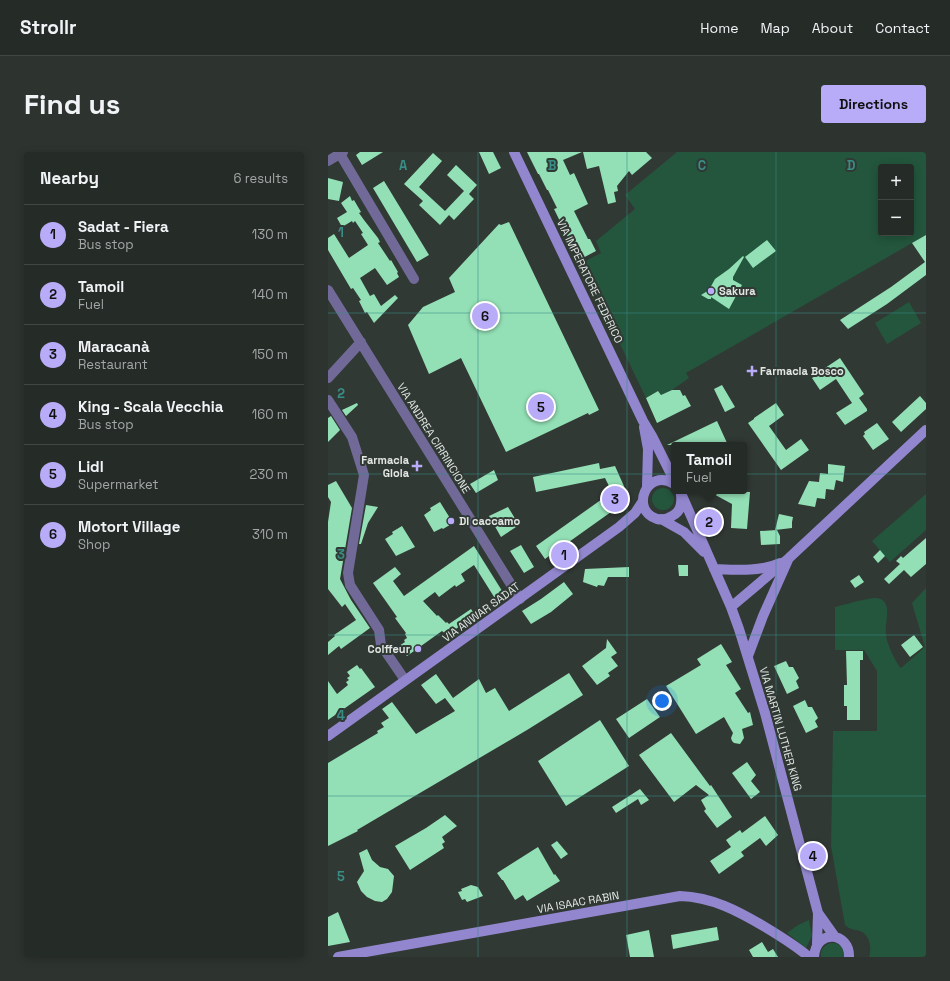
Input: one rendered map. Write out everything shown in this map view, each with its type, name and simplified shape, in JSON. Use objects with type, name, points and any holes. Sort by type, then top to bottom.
[{"type":"street","name":"VIA IMPERATORE FEDERICO","points":[[514,152],[643,421]]},
{"type":"street","points":[[328,161],[341,153],[414,279]]},
{"type":"street","name":"VIA ANDREA CIRRINCIONE","points":[[328,290],[520,598]]},
{"type":"street","points":[[328,378],[360,342]]},
{"type":"street","points":[[328,400],[352,438],[364,475],[348,573],[350,585],[379,630],[381,645],[405,680]]},
{"type":"street","points":[[643,421],[671,474]]},
{"type":"street","name":"VIA ANWAR SADAT","points":[[328,736],[619,527],[635,513],[642,501],[647,486],[648,449],[643,421]]},
{"type":"street","points":[[731,607],[789,558],[926,430]]},
{"type":"street","points":[[647,486],[657,480],[668,480],[671,482]]},
{"type":"street","points":[[661,519],[673,516],[678,512],[681,507],[681,494]]},
{"type":"street","name":"VIA MARTIN LUTHER KING","points":[[681,494],[731,607],[748,656],[765,713],[818,913],[817,944],[814,957]]},
{"type":"street","points":[[642,501],[647,512],[651,516],[661,519],[684,532],[708,556]]},
{"type":"street","points":[[714,569],[739,570],[772,567],[789,558]]},
{"type":"street","points":[[748,656],[763,616],[789,558]]},
{"type":"street","name":"VIA ISAAC RABIN","points":[[338,957],[680,896],[702,898],[722,904],[781,936],[808,957]]},
{"type":"street","name":"VIA MARTIN LUTHER KING","points":[[818,913],[835,937],[845,942],[848,947],[849,957]]},
{"type":"street","points":[[817,944],[826,938],[835,937]]},
{"type":"green space","points":[[677,152],[926,152],[926,235],[686,373],[689,378],[672,390],[661,395],[658,391],[646,398],[581,263],[601,253],[596,241],[635,209],[625,195]]},
{"type":"green space","points":[[909,302],[921,323],[887,344],[875,323]]},
{"type":"green space","points":[[663,488],[671,491],[671,494],[673,495],[674,499],[671,507],[663,510],[655,507],[652,499],[655,491]]},
{"type":"green space","points":[[926,494],[926,530],[890,562],[872,541]]},
{"type":"green space","points":[[926,588],[926,957],[869,957],[870,946],[866,935],[860,931],[850,929],[845,925],[831,846],[833,731],[877,731],[877,671],[864,650],[835,650],[835,607],[869,599],[877,598],[882,600],[887,608],[886,638],[894,657],[901,668],[925,647],[912,603]]},
{"type":"green space","points":[[809,920],[812,936],[806,948],[787,933],[798,925]]},
{"type":"green space","points":[[831,943],[841,946],[844,957],[821,957],[823,948]]},
{"type":"building","points":[[360,152],[383,152],[362,165],[356,155]]},
{"type":"building","points":[[479,152],[493,152],[501,168],[489,174]]},
{"type":"building","points":[[527,152],[582,152],[563,160],[570,175],[574,173],[588,204],[574,211],[588,239],[590,239],[596,251],[579,260],[554,209],[557,208]]},
{"type":"building","points":[[583,152],[646,152],[652,158],[632,175],[629,171],[617,186],[618,191],[614,192],[616,202],[608,204],[599,166],[587,169]]},
{"type":"building","points":[[433,153],[442,161],[419,187],[445,211],[464,191],[447,175],[456,165],[477,185],[469,194],[474,199],[454,220],[449,215],[440,225],[419,205],[423,201],[404,184]]},
{"type":"building","points":[[328,178],[343,182],[339,201],[328,199]]},
{"type":"building","points":[[384,181],[429,255],[417,262],[373,188]]},
{"type":"building","points":[[350,196],[361,212],[359,213],[378,238],[380,242],[378,243],[390,261],[391,260],[398,272],[399,277],[387,285],[375,268],[360,278],[370,296],[374,294],[381,306],[395,295],[398,298],[374,323],[367,312],[365,313],[359,301],[361,300],[353,288],[351,289],[328,250],[328,238],[334,234],[349,258],[368,245],[361,234],[363,233],[355,221],[353,223],[352,221],[342,227],[337,218],[347,212],[341,203]]},
{"type":"building","points":[[509,222],[599,410],[589,415],[588,413],[506,452],[461,358],[429,374],[408,325],[423,307],[455,292],[449,278],[499,224],[501,225]]},
{"type":"building","points":[[926,235],[926,275],[887,304],[848,329],[840,320],[891,287],[925,262],[912,243]]},
{"type":"building","points":[[767,240],[776,251],[753,268],[745,257]]},
{"type":"building","points":[[743,256],[744,257],[733,277],[733,280],[742,285],[729,309],[711,297],[711,299],[708,299],[701,295],[709,290],[715,279]]},
{"type":"building","points":[[840,358],[864,394],[859,398],[867,409],[867,411],[845,425],[836,413],[852,403],[836,379],[820,390],[812,378]]},
{"type":"building","points":[[722,385],[735,407],[725,412],[714,389]]},
{"type":"building","points":[[672,390],[680,390],[683,396],[685,395],[691,406],[657,423],[646,398],[658,391],[661,395]]},
{"type":"building","points":[[920,396],[926,403],[926,409],[901,432],[892,422]]},
{"type":"building","points":[[357,403],[358,405],[346,416],[342,410]]},
{"type":"building","points":[[776,403],[784,415],[769,426],[786,450],[801,439],[809,450],[781,470],[748,423]]},
{"type":"building","points":[[331,416],[340,430],[328,442],[328,418]]},
{"type":"building","points":[[717,421],[727,442],[673,442]]},
{"type":"building","points":[[877,423],[889,439],[873,450],[863,436],[865,434],[864,432]]},
{"type":"building","points":[[599,463],[600,469],[615,466],[627,493],[614,502],[618,507],[545,559],[536,546],[612,492],[605,478],[536,492],[533,477]]},
{"type":"building","points":[[828,464],[845,466],[843,482],[836,480],[834,490],[826,489],[825,499],[817,498],[815,507],[798,504],[809,481],[819,482],[820,473],[828,474]]},
{"type":"building","points":[[494,470],[498,480],[476,493],[470,484]]},
{"type":"building","points":[[336,481],[352,508],[340,579],[351,600],[370,628],[341,649],[339,646],[328,655],[328,642],[335,636],[334,635],[356,620],[345,604],[342,607],[328,589],[328,522],[331,502],[328,497],[328,485]]},
{"type":"building","points":[[747,492],[750,492],[747,529],[731,528],[732,504],[714,494],[747,494]]},
{"type":"building","points":[[440,502],[453,523],[434,532],[424,515],[431,510],[430,508]]},
{"type":"building","points":[[366,505],[378,507],[368,523],[361,544],[359,544]]},
{"type":"building","points":[[508,507],[519,525],[501,537],[489,516]]},
{"type":"building","points":[[779,514],[793,517],[792,528],[775,530]]},
{"type":"building","points":[[402,526],[415,547],[396,556],[385,539],[393,534],[392,532]]},
{"type":"building","points":[[777,530],[780,536],[780,544],[761,545],[760,531]]},
{"type":"building","points":[[926,538],[926,564],[911,577],[904,570],[889,584],[884,579],[900,564],[896,561],[901,556],[903,558]]},
{"type":"building","points":[[521,545],[534,567],[524,573],[510,551]]},
{"type":"building","points":[[474,546],[504,594],[496,600],[474,565],[461,574],[465,581],[456,587],[455,585],[439,597],[435,592],[423,601],[437,616],[438,615],[449,624],[471,609],[475,615],[449,634],[442,631],[407,656],[399,646],[405,642],[404,640],[407,638],[406,633],[395,618],[397,617],[373,583],[395,567],[401,574],[393,581],[404,596]]},
{"type":"building","points":[[880,550],[885,556],[878,563],[873,557]]},
{"type":"building","points":[[678,565],[688,565],[688,576],[679,576]]},
{"type":"building","points":[[629,567],[629,577],[608,577],[604,586],[598,585],[597,587],[583,582],[585,569]]},
{"type":"building","points":[[859,575],[864,582],[855,588],[850,581]]},
{"type":"building","points":[[564,582],[573,594],[551,612],[531,624],[522,611]]},
{"type":"building","points":[[914,635],[923,647],[910,657],[901,645]]},
{"type":"building","points":[[607,639],[617,653],[611,657],[618,666],[608,673],[610,676],[597,685],[582,666],[606,648]]},
{"type":"building","points":[[721,644],[732,662],[726,665],[741,689],[735,693],[748,713],[750,712],[753,725],[742,729],[744,738],[740,744],[732,741],[731,738],[733,733],[724,717],[696,734],[666,686],[701,665],[697,659]]},
{"type":"building","points":[[846,651],[863,651],[863,660],[860,660],[860,720],[847,720],[847,706],[844,706],[844,685],[847,685]]},
{"type":"building","points":[[786,661],[789,667],[793,667],[799,678],[796,681],[799,688],[787,694],[774,666]]},
{"type":"building","points":[[357,665],[375,687],[328,720],[328,681],[337,694],[348,685],[346,682],[349,680],[347,678],[350,676],[347,672]]},
{"type":"building","points":[[569,673],[583,695],[527,730],[357,830],[358,831],[328,846],[328,763],[378,733],[377,731],[384,727],[381,723],[389,718],[382,709],[392,702],[416,734],[455,711],[445,698],[436,704],[421,685],[436,674],[453,698],[479,679],[486,693],[495,688],[509,711]]},
{"type":"building","points":[[647,699],[660,717],[629,738],[616,719]]},
{"type":"building","points":[[805,700],[808,707],[812,707],[818,718],[815,721],[818,727],[806,733],[793,706]]},
{"type":"building","points":[[600,720],[629,766],[566,806],[538,761]]},
{"type":"building","points":[[671,733],[710,786],[711,785],[732,817],[717,828],[704,811],[706,809],[701,800],[709,795],[696,785],[674,802],[639,755]]},
{"type":"building","points":[[747,762],[756,775],[751,781],[760,792],[751,799],[732,773]]},
{"type":"building","points":[[640,789],[649,800],[641,805],[638,799],[616,813],[612,807]]},
{"type":"building","points":[[445,815],[457,826],[442,837],[445,842],[442,844],[444,848],[410,870],[395,846]]},
{"type":"building","points":[[765,816],[778,835],[766,846],[760,838],[741,852],[744,856],[719,874],[710,861],[731,847],[726,840],[740,830],[742,833]]},
{"type":"building","points":[[557,841],[568,854],[561,859],[551,845]]},
{"type":"building","points":[[538,847],[554,875],[555,874],[560,881],[527,901],[523,895],[515,900],[497,873]]},
{"type":"building","points":[[367,849],[372,860],[380,867],[388,869],[394,876],[392,892],[387,899],[382,902],[375,901],[367,897],[361,891],[357,882],[364,871],[359,853]]},
{"type":"building","points":[[471,885],[478,887],[483,896],[467,902],[465,899],[462,900],[458,892],[462,891],[461,889]]},
{"type":"building","points":[[338,912],[350,942],[328,946],[328,917]]},
{"type":"building","points":[[717,927],[719,940],[673,949],[671,935]]},
{"type":"building","points":[[649,930],[654,957],[630,957],[626,935]]},
{"type":"building","points":[[762,942],[768,952],[773,949],[778,957],[753,957],[749,950]]},
{"type":"place","name":"Sakura","points":[[711,291]]},
{"type":"place","name":"Motort Village","points":[[485,316]]},
{"type":"place","name":"Farmacia Bosco","points":[[752,371]]},
{"type":"place","name":"Lidl","points":[[541,407]]},
{"type":"place","name":"Farmacia Gioia","points":[[417,466]]},
{"type":"place","name":"Maracanà","points":[[615,499]]},
{"type":"place","name":"Di caccamo","points":[[451,521]]},
{"type":"place","name":"Tamoil","points":[[709,522]]},
{"type":"place","name":"Sadat - Fiera","points":[[564,555]]},
{"type":"place","name":"Coiffeur","points":[[418,649]]},
{"type":"place","name":"King - Scala Vecchia","points":[[813,856]]}]
